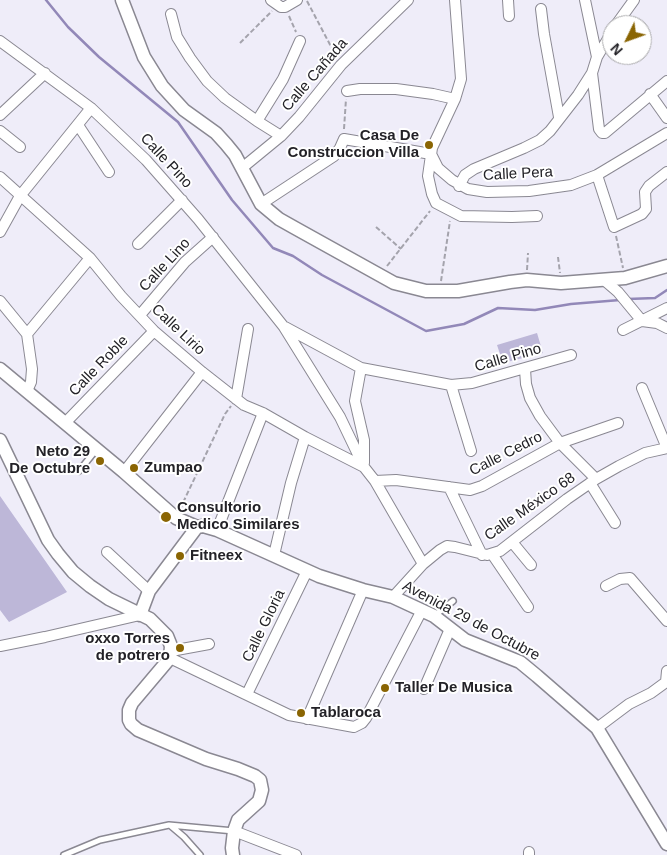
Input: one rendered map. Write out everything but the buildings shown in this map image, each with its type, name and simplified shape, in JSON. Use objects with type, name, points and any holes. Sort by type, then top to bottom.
[{"type":"street","points":[[122,0],[144,57],[162,86],[184,110],[216,133],[235,155],[262,204],[290,226],[379,275],[408,288],[426,291],[458,291],[527,280],[561,283],[625,278],[667,266]]},
{"type":"street","points":[[278,4],[297,0]]},
{"type":"street","name":"Calle Cañada","points":[[242,168],[281,136],[341,65],[408,0]]},
{"type":"street","points":[[455,0],[461,79],[455,99],[431,154],[428,176],[432,194],[436,203],[461,216],[537,216]]},
{"type":"street","points":[[508,0],[509,16]]},
{"type":"street","points":[[586,0],[596,57]]},
{"type":"street","points":[[623,15],[634,0]]},
{"type":"street","points":[[541,9],[559,117]]},
{"type":"street","points":[[171,14],[177,37],[207,81],[224,98],[281,136]]},
{"type":"street","name":"Calle Pino","points":[[0,41],[91,108],[146,160],[213,237],[284,327],[335,409],[364,467],[375,481],[423,564]]},
{"type":"street","points":[[256,121],[283,79],[300,42]]},
{"type":"street","points":[[459,186],[465,175],[474,169],[540,140],[550,131],[578,95],[592,73],[596,57],[602,48]]},
{"type":"street","points":[[0,114],[45,73]]},
{"type":"street","points":[[592,73],[598,129],[605,133],[667,80]]},
{"type":"street","points":[[347,91],[396,89],[455,99]]},
{"type":"street","points":[[650,94],[667,118]]},
{"type":"street","points":[[0,232],[20,196],[91,108]]},
{"type":"street","points":[[78,124],[109,172]]},
{"type":"street","points":[[0,131],[20,147]]},
{"type":"street","name":"Calle Pera","points":[[431,154],[443,174],[468,190],[487,192],[529,191],[571,185],[597,174],[645,144],[667,133]]},
{"type":"street","points":[[262,204],[334,156],[344,139],[431,154]]},
{"type":"street","points":[[597,174],[614,227],[642,214],[646,209],[645,192],[649,186],[667,172]]},
{"type":"street","name":"Calle Lirio","points":[[0,177],[90,258],[121,296],[154,331],[202,372],[244,405],[263,413],[364,467]]},
{"type":"street","points":[[138,244],[182,200]]},
{"type":"street","name":"Calle Lino","points":[[140,315],[185,262],[213,237]]},
{"type":"street","points":[[27,334],[90,258]]},
{"type":"street","points":[[604,280],[618,292],[641,318],[667,328]]},
{"type":"street","points":[[0,301],[27,334],[32,369],[31,382],[27,391]]},
{"type":"street","points":[[622,330],[641,318],[667,308]]},
{"type":"street","name":"Calle Pino","points":[[284,327],[361,368],[451,385],[472,383],[571,355]]},
{"type":"street","points":[[236,399],[248,329]]},
{"type":"street","name":"Calle Roble","points":[[66,422],[154,331]]},
{"type":"street","points":[[361,368],[355,401],[364,440],[364,467]]},
{"type":"street","name":"Avenida 29 de Octubre","points":[[0,369],[97,448],[176,518],[198,527],[203,526],[217,530],[307,571],[363,590],[393,597],[428,613],[470,643],[520,662],[597,728],[667,844]]},
{"type":"street","points":[[525,369],[526,384],[530,398],[540,416],[560,443],[593,481],[616,523]]},
{"type":"street","points":[[124,472],[202,372]]},
{"type":"street","points":[[451,385],[471,451]]},
{"type":"street","points":[[642,388],[667,448]]},
{"type":"street","points":[[217,530],[263,413]]},
{"type":"street","name":"Calle Cedro","points":[[375,481],[396,480],[470,490],[482,486],[560,443],[618,423]]},
{"type":"street","points":[[274,555],[290,484],[305,437]]},
{"type":"street","points":[[0,440],[48,540],[58,554],[73,572],[90,586],[150,619],[163,631],[169,641],[170,655]]},
{"type":"street","name":"Calle México 68","points":[[393,597],[432,555],[447,546],[487,554],[500,551],[593,481],[618,466],[646,453],[667,448]]},
{"type":"street","points":[[449,487],[487,554],[528,607]]},
{"type":"street","points":[[140,615],[149,591],[198,527]]},
{"type":"street","points":[[512,542],[532,565]]},
{"type":"street","points":[[106,552],[149,591]]},
{"type":"street","name":"Calle Gloria","points":[[247,694],[307,571]]},
{"type":"street","points":[[606,586],[620,579],[630,578],[667,621]]},
{"type":"street","points":[[307,719],[363,590]]},
{"type":"street","points":[[170,655],[228,686],[290,715],[350,727],[358,726],[362,723],[428,613]]},
{"type":"street","points":[[0,646],[140,615]]},
{"type":"street","points":[[424,689],[449,636],[450,629]]},
{"type":"street","points":[[209,644],[170,655],[132,703],[129,710],[129,720],[134,728],[138,730],[206,759],[238,768],[260,780],[262,790],[259,800],[238,820],[234,831],[233,855]]},
{"type":"street","points":[[597,728],[629,704],[651,693],[667,682],[667,671]]},
{"type":"street","points":[[234,831],[296,855]]},
{"type":"lane","points":[[79,471],[97,448]]},
{"type":"lane","points":[[428,613],[453,601]]},
{"type":"lane","points":[[64,855],[100,840],[169,825],[234,831]]},
{"type":"lane","points":[[169,825],[184,837],[200,855]]},
{"type":"path","points":[[306,0],[341,65]]},
{"type":"path","points":[[240,42],[278,4],[300,42]]},
{"type":"path","points":[[344,139],[347,91]]},
{"type":"path","points":[[379,275],[436,203]]},
{"type":"path","points":[[441,291],[451,212]]},
{"type":"path","points":[[376,227],[401,249]]},
{"type":"path","points":[[614,227],[625,278]]},
{"type":"path","points":[[527,280],[528,253]]},
{"type":"path","points":[[558,257],[561,283]]},
{"type":"path","points":[[176,518],[224,414],[236,399]]},
{"type":"shaded area","points":[[537,333],[543,353],[503,363],[497,345]]},
{"type":"shaded area","points":[[0,496],[67,592],[9,622],[0,610]]},
{"type":"waterway","points":[[46,0],[68,27],[99,57],[178,122],[232,200],[273,248],[293,256],[322,275],[426,331],[464,324],[498,308],[535,310],[571,304],[620,300]]},
{"type":"waterway","points":[[628,299],[655,298],[667,290]]},
{"type":"place","name":"Casa De Construccion Villa","points":[[429,145]]},
{"type":"place","name":"Neto 29 De Octubre","points":[[100,461]]},
{"type":"place","name":"Zumpao","points":[[134,468]]},
{"type":"place","name":"Consultorio Medico Similares","points":[[166,517]]},
{"type":"place","name":"Fitneex","points":[[180,556]]},
{"type":"place","name":"oxxo Torres de potrero","points":[[180,648]]},
{"type":"place","name":"Taller De Musica","points":[[385,688]]},
{"type":"place","name":"Tablaroca","points":[[301,713]]}]
